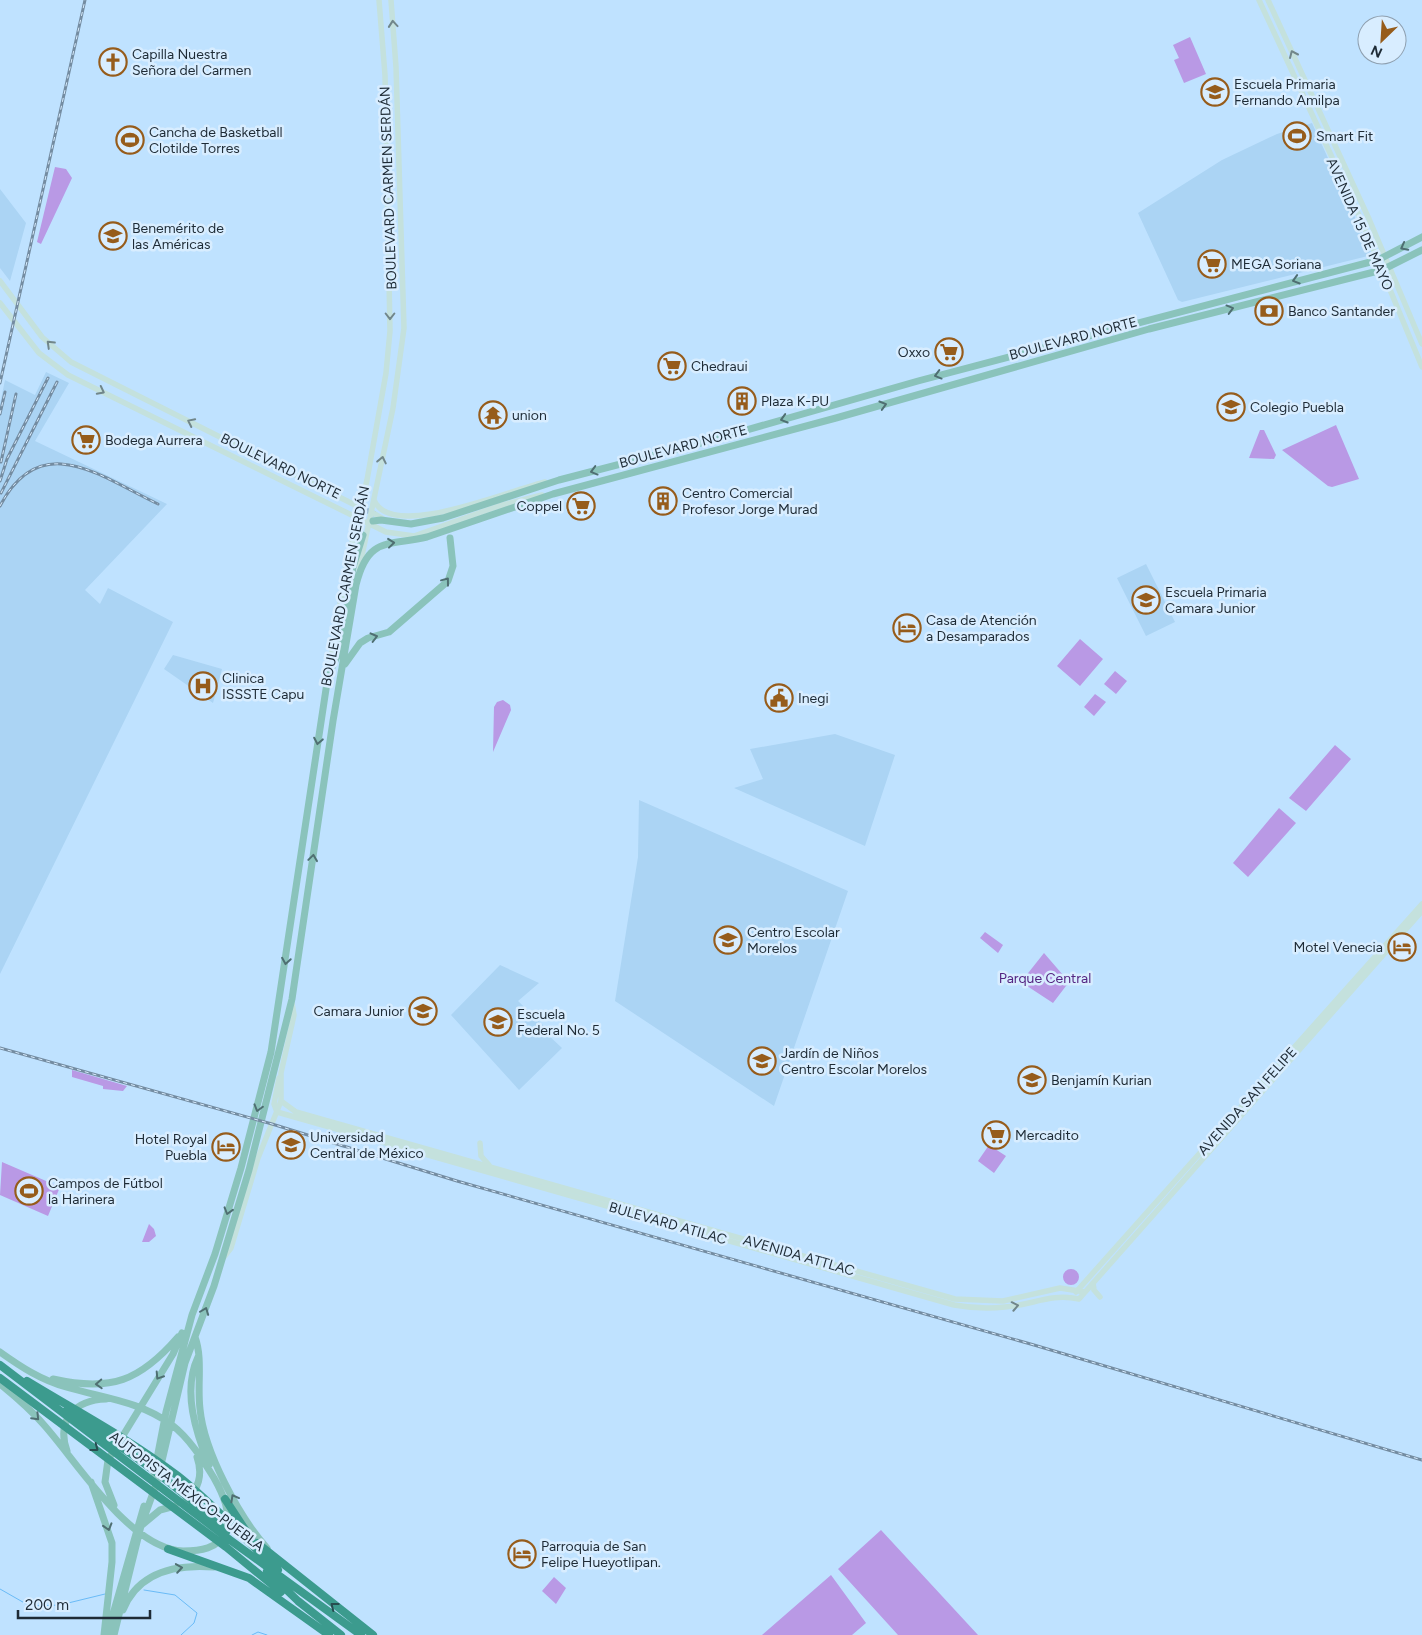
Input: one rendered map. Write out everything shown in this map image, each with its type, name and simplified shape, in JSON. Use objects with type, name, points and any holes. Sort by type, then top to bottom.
[{"type":"highway","points":[[0,1365],[120,1436],[177,1475],[223,1515],[310,1600],[357,1635]]},
{"type":"highway","name":"AUTOPISTA MÉXICO-PUEBLA","points":[[0,1365],[58,1415],[228,1544],[361,1635]]},
{"type":"highway","points":[[0,1372],[107,1436],[166,1477],[281,1586],[341,1635]]},
{"type":"highway","name":"AUTOPISTA MÉXICO-PUEBLA","points":[[0,1378],[58,1415]]},
{"type":"highway","points":[[225,1499],[245,1531],[284,1565],[373,1635]]},
{"type":"highway","name":"AUTOPISTA MÉXICO-PUEBLA","points":[[228,1544],[334,1635]]},
{"type":"highway","points":[[168,1549],[222,1568],[257,1583],[329,1635]]},
{"type":"main road","name":"BOULEVARD CARMEN SERDÁN","points":[[190,1321],[215,1254],[241,1168],[269,1061],[279,1012],[328,676],[347,563],[360,514],[386,372],[390,331],[388,223],[385,75],[379,0]]},
{"type":"main road","name":"BOULEVARD CARMEN SERDÁN","points":[[114,1632],[141,1526],[154,1490],[183,1370],[224,1257],[250,1170],[292,999],[342,668],[358,575],[394,399],[404,328],[396,67],[391,0]]},
{"type":"main road","name":"AVENIDA 15 DE MAYO","points":[[1259,0],[1381,258],[1390,268],[1422,344]]},
{"type":"main road","name":"AVENIDA 15 DE MAYO","points":[[1268,0],[1381,258],[1382,270],[1422,367]]},
{"type":"main road","points":[[388,223],[401,222]]},
{"type":"main road","name":"BOULEVARD NORTE","points":[[374,518],[411,524],[430,523],[559,480],[694,445],[1022,352],[1381,258],[1422,237]]},
{"type":"main road","name":"BOULEVARD NORTE","points":[[0,303],[39,353],[68,375],[386,532],[414,536],[532,497],[553,494],[827,420],[1151,329],[1390,268],[1422,250]]},
{"type":"main road","name":"BOULEVARD NORTE","points":[[0,281],[42,337],[71,362],[357,506]]},
{"type":"main road","points":[[373,499],[379,509],[384,512],[402,516],[427,515],[453,510],[535,484],[559,480]]},
{"type":"main road","points":[[358,575],[370,553],[380,545],[427,537],[553,494]]},
{"type":"main road","points":[[328,676],[339,652],[353,567],[362,534]]},
{"type":"main road","points":[[342,668],[360,643],[368,638],[389,632],[448,581],[453,566],[450,538]]},
{"type":"main road","points":[[322,719],[333,721]]},
{"type":"main road","name":"AVENIDA SAN FELIPE","points":[[1422,904],[1072,1298],[1079,1299],[1422,911]]},
{"type":"main road","points":[[293,912],[301,913],[306,906]]},
{"type":"main road","points":[[277,1112],[274,1104],[294,1015],[292,999]]},
{"type":"main road","points":[[224,1257],[233,1243],[258,1158],[281,1101],[281,1072]]},
{"type":"main road","name":"AVENIDA ATTLAC","points":[[281,1101],[296,1112],[458,1157],[797,1257],[955,1299],[1003,1301],[1060,1288],[1085,1292]]},
{"type":"main road","name":"BULEVARD ATILAC","points":[[277,1112],[797,1257],[962,1306],[1005,1308],[1062,1296],[1072,1298]]},
{"type":"main road","points":[[480,1143],[481,1156],[493,1168]]},
{"type":"main road","points":[[1093,1283],[1094,1290],[1100,1297]]},
{"type":"main road","points":[[117,1510],[105,1482],[108,1460],[173,1354],[182,1333],[190,1321]]},
{"type":"main road","points":[[106,1635],[137,1522],[150,1485],[166,1412],[190,1321]]},
{"type":"main road","points":[[29,1372],[79,1383],[117,1382],[141,1373],[182,1333]]},
{"type":"main road","points":[[195,1336],[198,1357],[200,1411],[206,1439],[216,1463],[257,1536],[284,1565]]},
{"type":"main road","points":[[0,1352],[29,1372],[66,1387],[137,1406],[177,1429],[215,1481],[225,1499],[226,1528],[216,1544],[193,1551],[168,1549],[149,1540],[133,1529],[38,1418],[0,1384]]},
{"type":"main road","points":[[198,1357],[192,1381],[193,1412],[199,1437],[215,1481]]},
{"type":"main road","points":[[69,1456],[63,1436],[65,1424],[69,1416],[77,1407],[85,1403],[115,1399]]},
{"type":"main road","points":[[141,1526],[160,1510],[180,1504],[193,1492],[200,1471],[192,1448]]},
{"type":"main road","points":[[91,1482],[112,1543],[106,1635]]},
{"type":"main road","points":[[114,1632],[129,1597],[149,1577],[181,1567],[222,1568]]},
{"type":"shaded area","points":[[1312,123],[1372,255],[1182,302],[1178,300],[1138,213],[1222,160],[1277,134]]},
{"type":"shaded area","points":[[0,189],[26,223],[10,281],[0,268]]},
{"type":"shaded area","points":[[46,372],[69,383],[35,441],[167,504],[85,590],[100,604],[108,588],[173,622],[0,974],[0,404],[5,380],[35,395]]},
{"type":"shaded area","name":"Escuela Primaria Camara Junior","points":[[1146,564],[1175,622],[1146,636],[1117,578]]},
{"type":"shaded area","name":"Clinica ISSSTE Capu","points":[[173,655],[222,669],[213,703],[164,669]]},
{"type":"shaded area","points":[[835,734],[895,755],[865,846],[734,788],[763,779],[750,749]]},
{"type":"shaded area","name":"Centro Escolar Morelos","points":[[639,800],[848,891],[774,1106],[615,1001],[638,857]]},
{"type":"shaded area","name":"Escuela Federal No. 5","points":[[500,965],[539,983],[518,1001],[547,1029],[545,1032],[562,1048],[519,1090],[451,1015]]},
{"type":"green space","points":[[1190,37],[1206,74],[1184,83],[1174,60],[1179,58],[1173,45]]},
{"type":"green space","name":"Cancha de Basketball Clotilde Torres","points":[[135,131],[140,139],[124,147],[119,140]]},
{"type":"green space","points":[[55,167],[66,169],[72,178],[41,244],[37,242]]},
{"type":"green space","points":[[1336,425],[1359,479],[1332,487],[1328,486],[1282,450]]},
{"type":"green space","points":[[1260,430],[1264,430],[1276,455],[1274,459],[1249,458]]},
{"type":"green space","points":[[1080,639],[1103,659],[1080,686],[1057,666]]},
{"type":"green space","points":[[1115,671],[1127,681],[1116,694],[1104,684]]},
{"type":"green space","points":[[1095,694],[1106,702],[1094,716],[1084,707]]},
{"type":"green space","points":[[503,700],[510,705],[511,710],[493,752],[494,707],[497,702]]},
{"type":"green space","points":[[1335,745],[1351,759],[1306,811],[1289,798]]},
{"type":"green space","points":[[1279,808],[1296,823],[1248,877],[1233,863]]},
{"type":"green space","points":[[985,932],[1003,945],[998,953],[980,938]]},
{"type":"green space","name":"Parque Central","points":[[1044,953],[1069,982],[1053,1003],[1021,982]]},
{"type":"green space","points":[[72,1070],[127,1086],[123,1091],[103,1089],[103,1086],[72,1077]]},
{"type":"green space","points":[[989,1145],[1006,1156],[994,1173],[978,1161]]},
{"type":"green space","name":"Campos de Fútbol la Harinera","points":[[2,1162],[60,1187],[48,1216],[0,1195]]},
{"type":"green space","points":[[149,1224],[154,1229],[156,1236],[149,1242],[142,1242]]},
{"type":"green space","points":[[1071,1269],[1079,1277],[1071,1285],[1063,1277]]},
{"type":"green space","points":[[881,1530],[978,1635],[898,1635],[838,1569]]},
{"type":"green space","points":[[831,1575],[866,1623],[852,1635],[762,1635]]},
{"type":"green space","points":[[554,1577],[566,1588],[556,1604],[542,1591]]},
{"type":"waterway","points":[[0,1589],[28,1605]]},
{"type":"waterway","points":[[144,1590],[175,1595],[197,1613],[194,1623],[181,1635]]},
{"type":"waterway","points":[[33,1606],[60,1605],[105,1594]]},
{"type":"waterway","points":[[252,1635],[258,1632],[267,1635]]},
{"type":"tunnel","points":[[357,506],[375,514]]},
{"type":"railway","points":[[0,383],[85,0]]},
{"type":"railway","points":[[0,481],[7,459],[48,378]]},
{"type":"railway","points":[[1,493],[57,382]]},
{"type":"railway","points":[[0,414],[5,392]]},
{"type":"railway","points":[[1,462],[16,394]]},
{"type":"railway","points":[[0,506],[16,482],[34,469],[53,464],[73,466],[94,472],[158,504]]},
{"type":"railway","points":[[0,1048],[272,1124],[457,1181],[1034,1345],[1422,1460]]},
{"type":"place","name":"Capilla Nuestra Señora del Carmen","points":[[113,62]]},
{"type":"place","name":"Escuela Primaria Fernando Amilpa","points":[[1215,92]]},
{"type":"place","name":"Smart Fit","points":[[1297,136]]},
{"type":"place","name":"Cancha de Basketball Clotilde Torres","points":[[130,140]]},
{"type":"place","name":"Benemérito de las Américas","points":[[113,236]]},
{"type":"place","name":"MEGA Soriana","points":[[1212,264]]},
{"type":"place","name":"Banco Santander","points":[[1269,311]]},
{"type":"place","name":"Oxxo","points":[[949,352]]},
{"type":"place","name":"Chedraui","points":[[672,366]]},
{"type":"place","name":"Plaza K-PU","points":[[742,401]]},
{"type":"place","name":"Colegio Puebla","points":[[1231,407]]},
{"type":"place","name":"union","points":[[493,415]]},
{"type":"place","name":"Bodega Aurrera","points":[[86,440]]},
{"type":"place","name":"Centro Comercial Profesor Jorge Murad","points":[[663,501]]},
{"type":"place","name":"Coppel","points":[[581,506]]},
{"type":"place","name":"Escuela Primaria Camara Junior","points":[[1146,600]]},
{"type":"place","name":"Casa de Atención a Desamparados","points":[[907,628]]},
{"type":"place","name":"Clinica ISSSTE Capu","points":[[203,686]]},
{"type":"place","name":"Inegi","points":[[779,698]]},
{"type":"place","name":"Centro Escolar Morelos","points":[[728,940]]},
{"type":"place","name":"Motel Venecia","points":[[1402,947]]},
{"type":"place","name":"Camara Junior","points":[[423,1011]]},
{"type":"place","name":"Escuela Federal No. 5","points":[[498,1022]]},
{"type":"place","name":"Jardín de Niños Centro Escolar Morelos","points":[[762,1061]]},
{"type":"place","name":"Benjamín Kurian","points":[[1032,1080]]},
{"type":"place","name":"Mercadito","points":[[996,1135]]},
{"type":"place","name":"Universidad Central de México","points":[[291,1145]]},
{"type":"place","name":"Hotel Royal Puebla","points":[[226,1147]]},
{"type":"place","name":"Campos de Fútbol la Harinera","points":[[29,1191]]},
{"type":"place","name":"Parroquia de San Felipe Hueyotlipan.","points":[[522,1554]]}]
